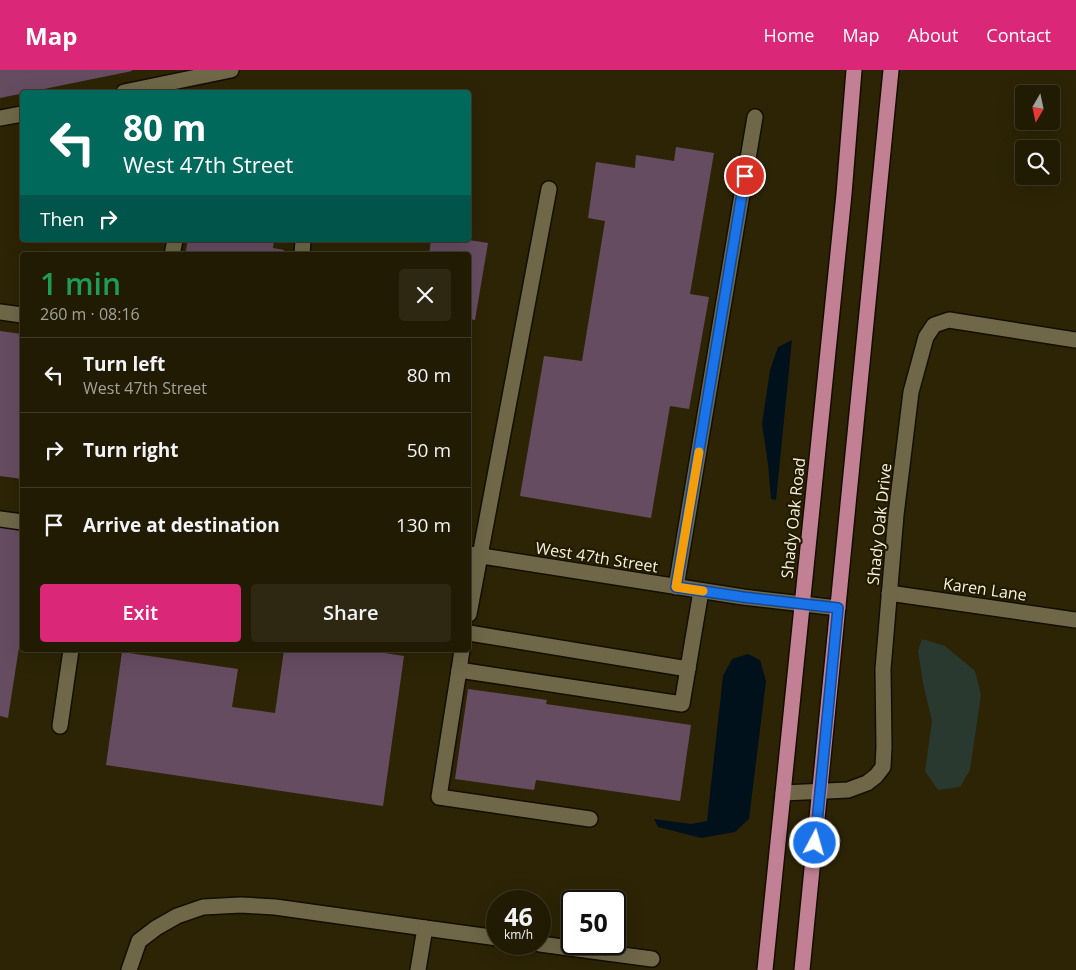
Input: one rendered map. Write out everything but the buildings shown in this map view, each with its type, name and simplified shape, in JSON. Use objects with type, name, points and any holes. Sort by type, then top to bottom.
[{"type":"main road","name":"Shady Oak Road","points":[[765,970],[844,194],[854,70]]},
{"type":"main road","points":[[802,970],[891,70]]},
{"type":"street","points":[[134,90],[231,70]]},
{"type":"street","points":[[0,118],[20,114]]},
{"type":"street","points":[[676,587],[755,117]]},
{"type":"street","points":[[471,590],[474,555],[549,188]]},
{"type":"street","points":[[0,312],[20,315]]},
{"type":"street","name":"Shady Oak Drive","points":[[783,793],[848,790],[868,783],[882,767],[884,747],[883,669],[896,515],[911,392],[926,337],[934,325],[950,320],[1076,340]]},
{"type":"street","points":[[0,519],[20,522]]},
{"type":"street","name":"West 47th Street","points":[[474,555],[701,591],[838,608]]},
{"type":"street","points":[[459,670],[682,704],[701,591]]},
{"type":"street","name":"Karen Lane","points":[[889,593],[1076,620]]},
{"type":"street","points":[[471,633],[688,669]]},
{"type":"street","points":[[60,726],[71,652]]},
{"type":"street","points":[[462,652],[439,797],[590,819]]},
{"type":"street","points":[[128,970],[140,941],[156,928],[177,916],[203,907],[275,906],[486,936]]},
{"type":"street","points":[[418,970],[425,928]]},
{"type":"street","points":[[551,945],[652,959]]},
{"type":"green space","points":[[922,639],[945,646],[975,671],[981,695],[970,770],[960,787],[938,790],[925,771],[932,721],[918,651]]},
{"type":"water","points":[[792,340],[776,500],[771,499],[762,424],[770,370],[778,347]]},
{"type":"water","points":[[748,654],[760,660],[766,681],[749,819],[735,832],[701,838],[658,827],[654,819],[691,824],[707,821],[723,676],[732,659]]},
{"type":"slow traffic","points":[[699,452],[676,587],[703,591]]},
{"type":"route","points":[[745,176],[676,587],[838,608],[815,843]]}]
